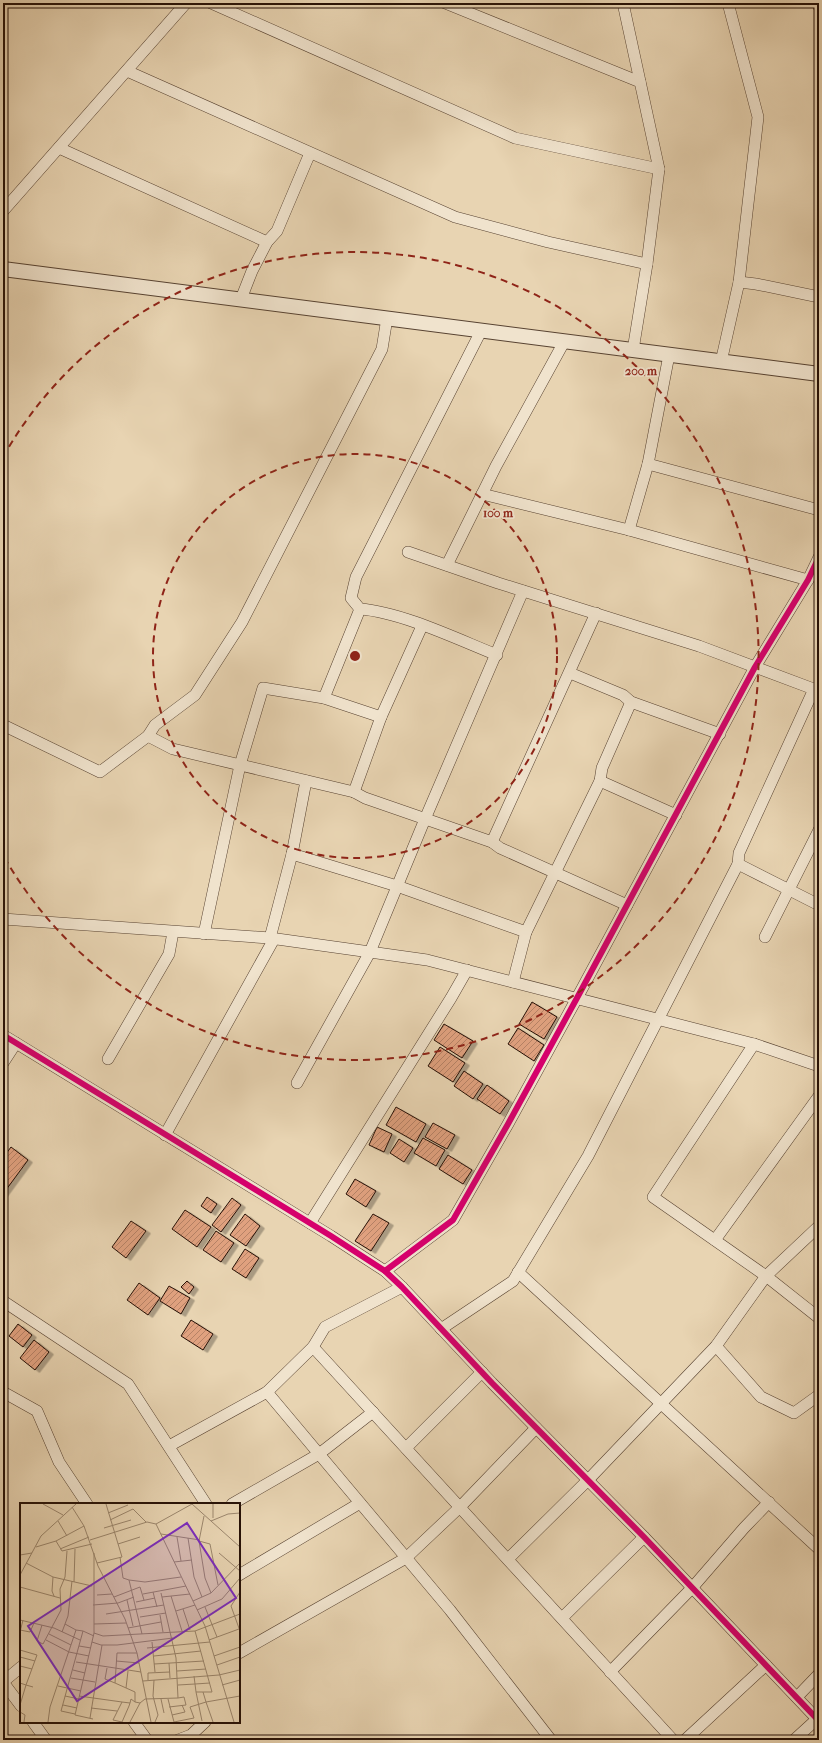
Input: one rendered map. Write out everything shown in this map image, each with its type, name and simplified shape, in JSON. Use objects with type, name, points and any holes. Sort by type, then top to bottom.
[{"type":"street","points":[[3,211],[186,3]]},
{"type":"street","points":[[211,3],[515,138],[659,169]]},
{"type":"street","points":[[445,3],[640,82]]},
{"type":"street","points":[[622,3],[659,169],[647,264],[633,350]]},
{"type":"street","points":[[721,362],[739,282],[758,117],[728,3]]},
{"type":"street","points":[[818,3],[819,7]]},
{"type":"street","points":[[127,70],[455,217],[548,242],[647,264]]},
{"type":"street","points":[[59,148],[267,242]]},
{"type":"street","points":[[241,299],[252,271],[267,242],[277,231],[310,153]]},
{"type":"street","points":[[3,269],[819,374]]},
{"type":"street","points":[[739,282],[819,297]]},
{"type":"street","points":[[3,726],[100,772],[148,736],[155,725],[195,695],[242,622],[382,349],[386,318]]},
{"type":"street","points":[[481,331],[356,577],[351,598],[360,609],[377,610],[497,655]]},
{"type":"street","points":[[447,565],[496,466],[564,342]]},
{"type":"street","points":[[629,530],[648,464],[669,355]]},
{"type":"street","points":[[648,464],[819,510]]},
{"type":"street","points":[[482,494],[629,530],[808,580]]},
{"type":"street","points":[[408,552],[523,591],[699,646],[816,690],[739,854],[738,864],[588,1156],[513,1281],[441,1329]]},
{"type":"street","points":[[384,1271],[453,1220],[508,1124],[577,998],[755,667],[808,580],[819,557]]},
{"type":"street","points":[[297,1083],[370,952],[425,819],[497,655],[523,591]]},
{"type":"street","points":[[324,698],[360,609]]},
{"type":"street","points":[[492,842],[596,613]]},
{"type":"street","points":[[354,792],[381,717],[422,626]]},
{"type":"street","points":[[570,673],[623,695],[631,702],[720,734]]},
{"type":"street","points":[[204,934],[240,765],[263,688],[324,698],[381,717]]},
{"type":"street","points":[[513,982],[526,932],[600,781],[602,768],[631,702]]},
{"type":"street","points":[[148,736],[173,749],[354,792],[365,798],[492,842],[500,848],[627,905]]},
{"type":"street","points":[[165,1135],[272,938],[292,854],[306,781]]},
{"type":"street","points":[[600,781],[676,815]]},
{"type":"street","points":[[765,937],[787,890],[819,830]]},
{"type":"street","points":[[292,854],[397,886],[526,932]]},
{"type":"street","points":[[738,864],[819,905]]},
{"type":"street","points":[[3,920],[272,938],[427,960],[754,1044],[819,1066]]},
{"type":"street","points":[[108,1059],[169,954],[173,932]]},
{"type":"street","points":[[310,1223],[467,970]]},
{"type":"street","points":[[3,1035],[310,1223],[384,1271],[402,1287],[536,1428],[644,1537],[818,1720],[794,1740]]},
{"type":"street","points":[[3,1063],[16,1043]]},
{"type":"street","points":[[754,1044],[653,1197],[766,1276],[819,1318]]},
{"type":"street","points":[[715,1240],[819,1096]]},
{"type":"street","points":[[508,1559],[588,1480],[716,1346],[766,1276],[819,1226]]},
{"type":"street","points":[[518,1272],[819,1549]]},
{"type":"street","points":[[169,1446],[267,1392],[313,1347],[325,1327],[402,1287]]},
{"type":"street","points":[[3,1301],[128,1384],[205,1503]]},
{"type":"street","points":[[716,1346],[761,1397],[794,1413],[819,1395]]},
{"type":"street","points":[[313,1347],[673,1740]]},
{"type":"street","points":[[406,1448],[482,1372]]},
{"type":"street","points":[[3,1392],[37,1411],[59,1462],[86,1503]]},
{"type":"street","points":[[267,1392],[450,1610],[551,1740]]},
{"type":"street","points":[[234,1503],[319,1454],[373,1412]]},
{"type":"street","points":[[240,1652],[406,1558],[460,1507],[536,1428]]},
{"type":"street","points":[[610,1672],[692,1588],[744,1528],[769,1502]]},
{"type":"street","points":[[240,1574],[360,1503]]},
{"type":"street","points":[[562,1618],[644,1537]]},
{"type":"street","points":[[685,1740],[766,1665]]},
{"type":"street","points":[[20,1668],[3,1682],[20,1705]]},
{"type":"street","points":[[797,1697],[819,1674]]},
{"type":"street","points":[[34,1723],[46,1740]]},
{"type":"street","points":[[135,1723],[147,1740]]},
{"type":"street","points":[[178,1740],[191,1735],[203,1723]]},
{"type":"building","points":[[532,1002],[557,1017],[544,1039],[519,1024]]},
{"type":"building","points":[[444,1024],[473,1041],[462,1058],[434,1040]]},
{"type":"building","points":[[518,1028],[544,1045],[534,1061],[508,1044]]},
{"type":"building","points":[[440,1047],[465,1063],[453,1082],[428,1066]]},
{"type":"building","points":[[464,1071],[483,1084],[473,1099],[454,1086]]},
{"type":"building","points":[[487,1085],[509,1101],[500,1114],[477,1099]]},
{"type":"building","points":[[396,1107],[426,1124],[416,1142],[386,1125]]},
{"type":"building","points":[[433,1123],[455,1135],[447,1149],[425,1137]]},
{"type":"building","points":[[377,1127],[392,1134],[384,1152],[369,1145]]},
{"type":"building","points":[[423,1138],[445,1150],[436,1166],[414,1153]]},
{"type":"building","points":[[399,1139],[413,1148],[404,1162],[390,1153]]},
{"type":"building","points":[[11,1147],[28,1160],[3,1194],[3,1158]]},
{"type":"building","points":[[448,1155],[472,1170],[463,1184],[439,1169]]},
{"type":"building","points":[[355,1179],[376,1191],[366,1207],[346,1194]]},
{"type":"building","points":[[207,1197],[217,1204],[211,1213],[201,1206]]},
{"type":"building","points":[[232,1198],[241,1205],[221,1232],[212,1225]]},
{"type":"building","points":[[185,1210],[211,1227],[197,1247],[172,1229]]},
{"type":"building","points":[[245,1214],[260,1226],[246,1246],[230,1235]]},
{"type":"building","points":[[373,1214],[389,1223],[371,1251],[355,1241]]},
{"type":"building","points":[[131,1221],[146,1231],[126,1258],[112,1247]]},
{"type":"building","points":[[216,1231],[234,1243],[221,1262],[203,1250]]},
{"type":"building","points":[[245,1249],[259,1258],[246,1278],[232,1269]]},
{"type":"building","points":[[187,1281],[194,1287],[189,1294],[181,1287]]},
{"type":"building","points":[[139,1283],[160,1298],[148,1315],[127,1300]]},
{"type":"building","points":[[169,1286],[190,1298],[181,1314],[160,1301]]},
{"type":"building","points":[[191,1320],[213,1334],[203,1350],[181,1336]]},
{"type":"building","points":[[18,1324],[32,1335],[23,1347],[9,1336]]},
{"type":"building","points":[[34,1340],[49,1352],[35,1370],[20,1358]]},
{"type":"cycle path","points":[[385,1271],[453,1220],[508,1124],[577,998],[755,667],[808,580],[819,557]]},
{"type":"cycle path","points":[[3,1035],[331,1236],[385,1271],[402,1287],[492,1383],[644,1537],[819,1721]]}]
